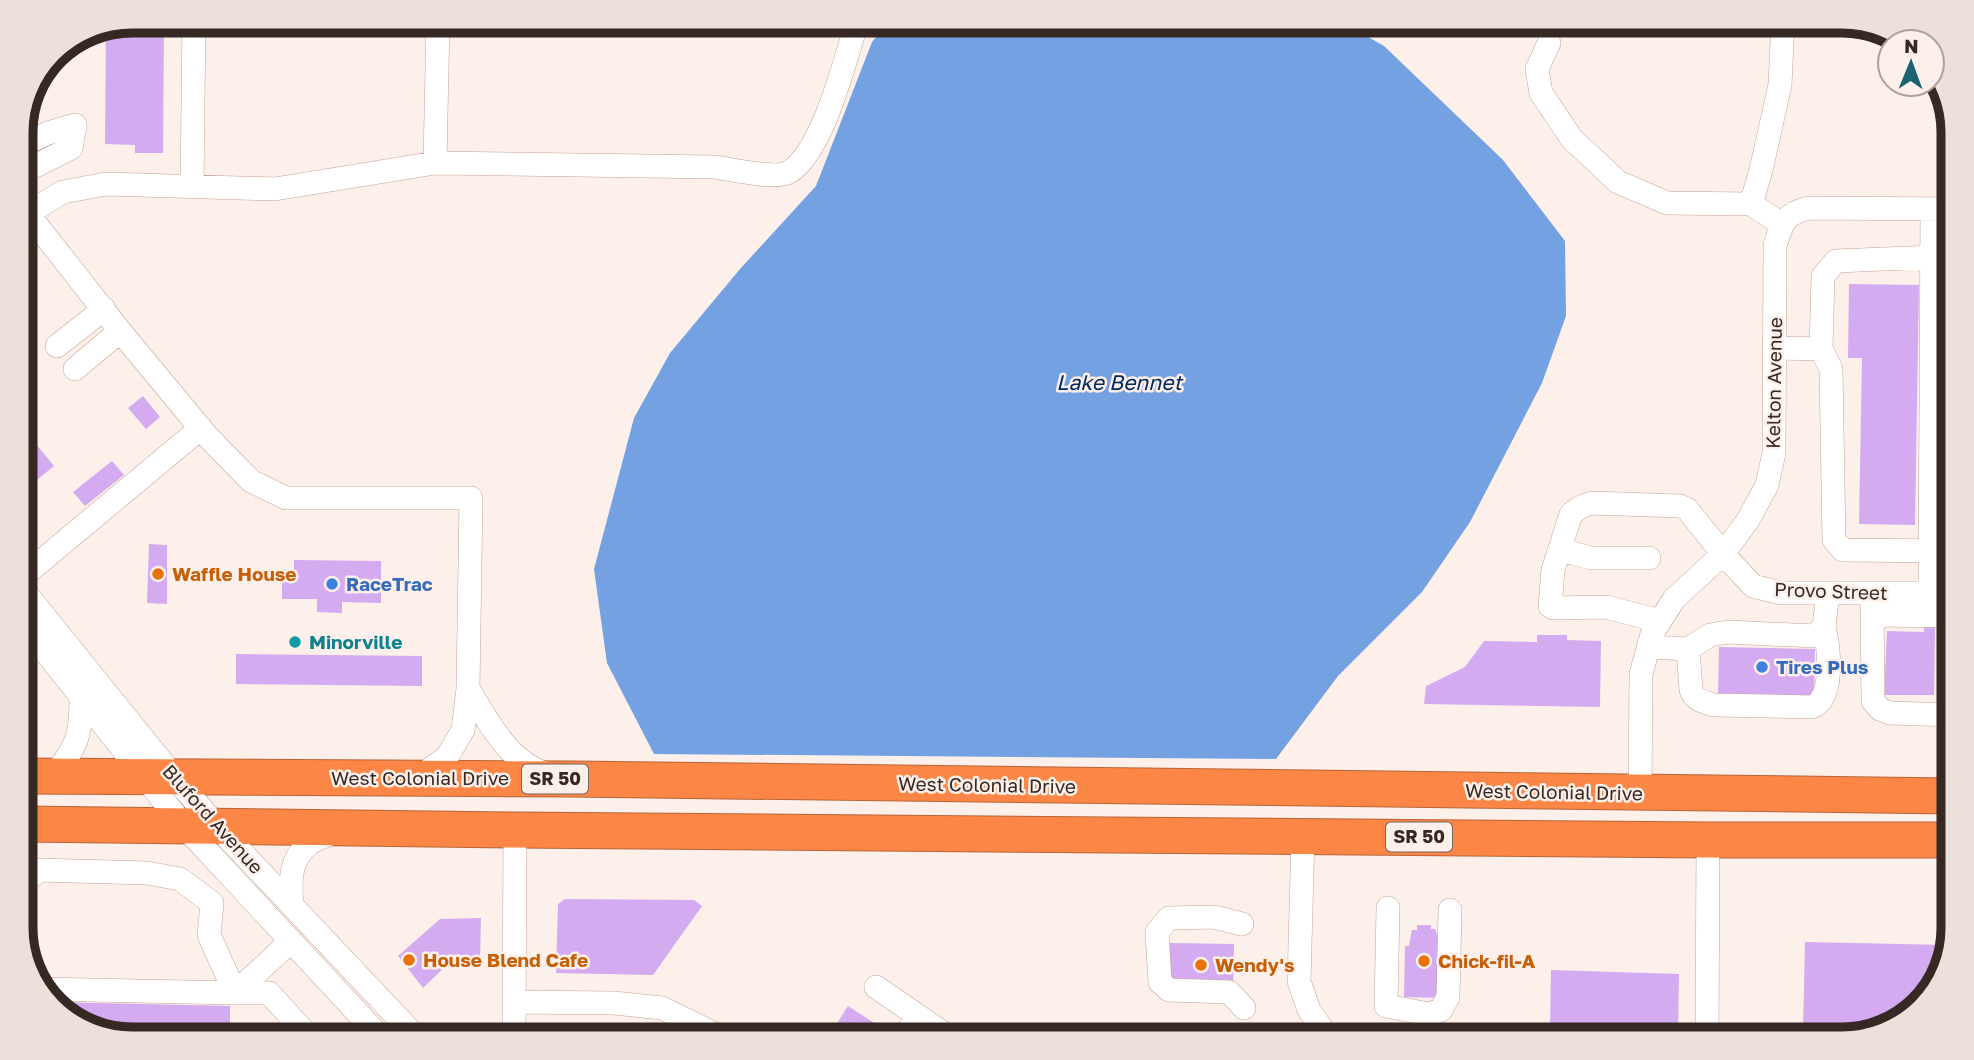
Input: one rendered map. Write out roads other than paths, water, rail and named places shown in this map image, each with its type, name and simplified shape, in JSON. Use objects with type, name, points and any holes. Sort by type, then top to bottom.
[{"type":"highway","name":"West Colonial Drive","points":[[38,776],[571,779],[1941,796]]},
{"type":"highway","points":[[1303,836],[1321,817],[1366,789]]},
{"type":"highway","name":"SR 50","points":[[33,824],[515,831],[1941,840]]},
{"type":"street","points":[[192,187],[194,33]]},
{"type":"street","points":[[435,163],[438,33]]},
{"type":"street","points":[[33,206],[63,192],[106,184],[275,189],[435,163],[714,167],[747,170],[768,176],[789,172],[803,158],[827,116],[853,33]]},
{"type":"street","points":[[1751,204],[1780,85],[1782,33]]},
{"type":"street","points":[[1549,43],[1537,69],[1541,93],[1572,139],[1618,182],[1667,203],[1751,204],[1782,224],[1793,212],[1809,208],[1941,209]]},
{"type":"street","points":[[33,140],[75,125],[72,148],[33,164]]},
{"type":"street","points":[[1941,214],[1932,257],[1941,299]]},
{"type":"street","points":[[33,223],[201,428],[251,481],[286,498],[471,498],[468,689],[463,730],[447,757],[418,778]]},
{"type":"street","name":"Kelton Avenue","points":[[1640,793],[1641,674],[1653,634],[1674,599],[1723,554],[1748,520],[1767,485],[1774,453],[1775,246],[1782,224]]},
{"type":"street","points":[[1932,257],[1836,261],[1822,276],[1821,349],[1831,369],[1834,540],[1843,550],[1941,551]]},
{"type":"street","points":[[57,346],[104,309]]},
{"type":"street","points":[[75,369],[120,331]]},
{"type":"street","points":[[1774,348],[1821,349]]},
{"type":"street","points":[[33,568],[201,428]]},
{"type":"street","name":"Provo Street","points":[[1660,621],[1606,607],[1550,606],[1553,570],[1571,514],[1584,504],[1669,505],[1687,509],[1753,586],[1781,593],[1828,593],[1872,604],[1941,593]]},
{"type":"street","points":[[1560,550],[1591,558],[1649,558]]},
{"type":"street","points":[[1688,649],[1690,690],[1704,702],[1714,705],[1818,705],[1827,692],[1824,627],[1828,593]]},
{"type":"street","name":"Bluford Avenue","points":[[33,604],[158,777],[199,825],[292,905],[407,1027]]},
{"type":"street","points":[[1941,614],[1872,604],[1871,697],[1876,706],[1889,713],[1941,715]]},
{"type":"street","points":[[1649,647],[1688,649],[1710,635],[1728,632],[1815,636],[1824,627]]},
{"type":"street","name":"Bluford Avenue","points":[[33,636],[81,698],[158,777],[199,825],[291,941],[371,1027]]},
{"type":"street","points":[[468,689],[506,748],[543,773],[571,779]]},
{"type":"street","points":[[38,776],[74,749],[81,729],[81,698]]},
{"type":"street","points":[[292,905],[290,880],[294,864],[309,844],[348,827]]},
{"type":"street","points":[[514,1027],[515,831]]},
{"type":"street","points":[[1303,836],[1299,981],[1309,1010],[1320,1027]]},
{"type":"street","points":[[1707,1027],[1708,840]]},
{"type":"street","points":[[33,875],[38,870],[147,873],[180,879],[212,903],[209,935],[235,993]]},
{"type":"street","points":[[1388,908],[1386,1006],[1429,1014],[1441,1010],[1448,997],[1450,910]]},
{"type":"street","points":[[1242,924],[1214,917],[1169,918],[1157,932],[1160,982],[1169,990],[1229,992],[1244,1008]]},
{"type":"street","points":[[235,993],[291,941]]},
{"type":"street","points":[[876,988],[934,1027]]},
{"type":"street","points":[[55,989],[268,993],[301,1027]]},
{"type":"street","points":[[515,1002],[614,1003],[662,1008],[701,1027]]},
{"type":"street","points":[[911,1027],[919,1017]]},
{"type":"water","name":"Lake Bennet","points":[[880,33],[1361,33],[1384,46],[1503,160],[1565,241],[1566,316],[1542,383],[1470,522],[1422,592],[1338,676],[1276,759],[654,754],[607,663],[594,569],[634,418],[670,353],[740,269],[816,186],[872,42]]},
{"type":"place","name":"Waffle House","points":[[158,574]]},
{"type":"place","name":"RaceTrac","points":[[332,584]]},
{"type":"place","name":"Minorville","points":[[295,642]]},
{"type":"place","name":"Tires Plus","points":[[1762,667]]},
{"type":"place","name":"House Blend Cafe","points":[[409,960]]},
{"type":"place","name":"Chick-fil-A","points":[[1424,961]]},
{"type":"place","name":"Wendy's","points":[[1201,965]]}]
